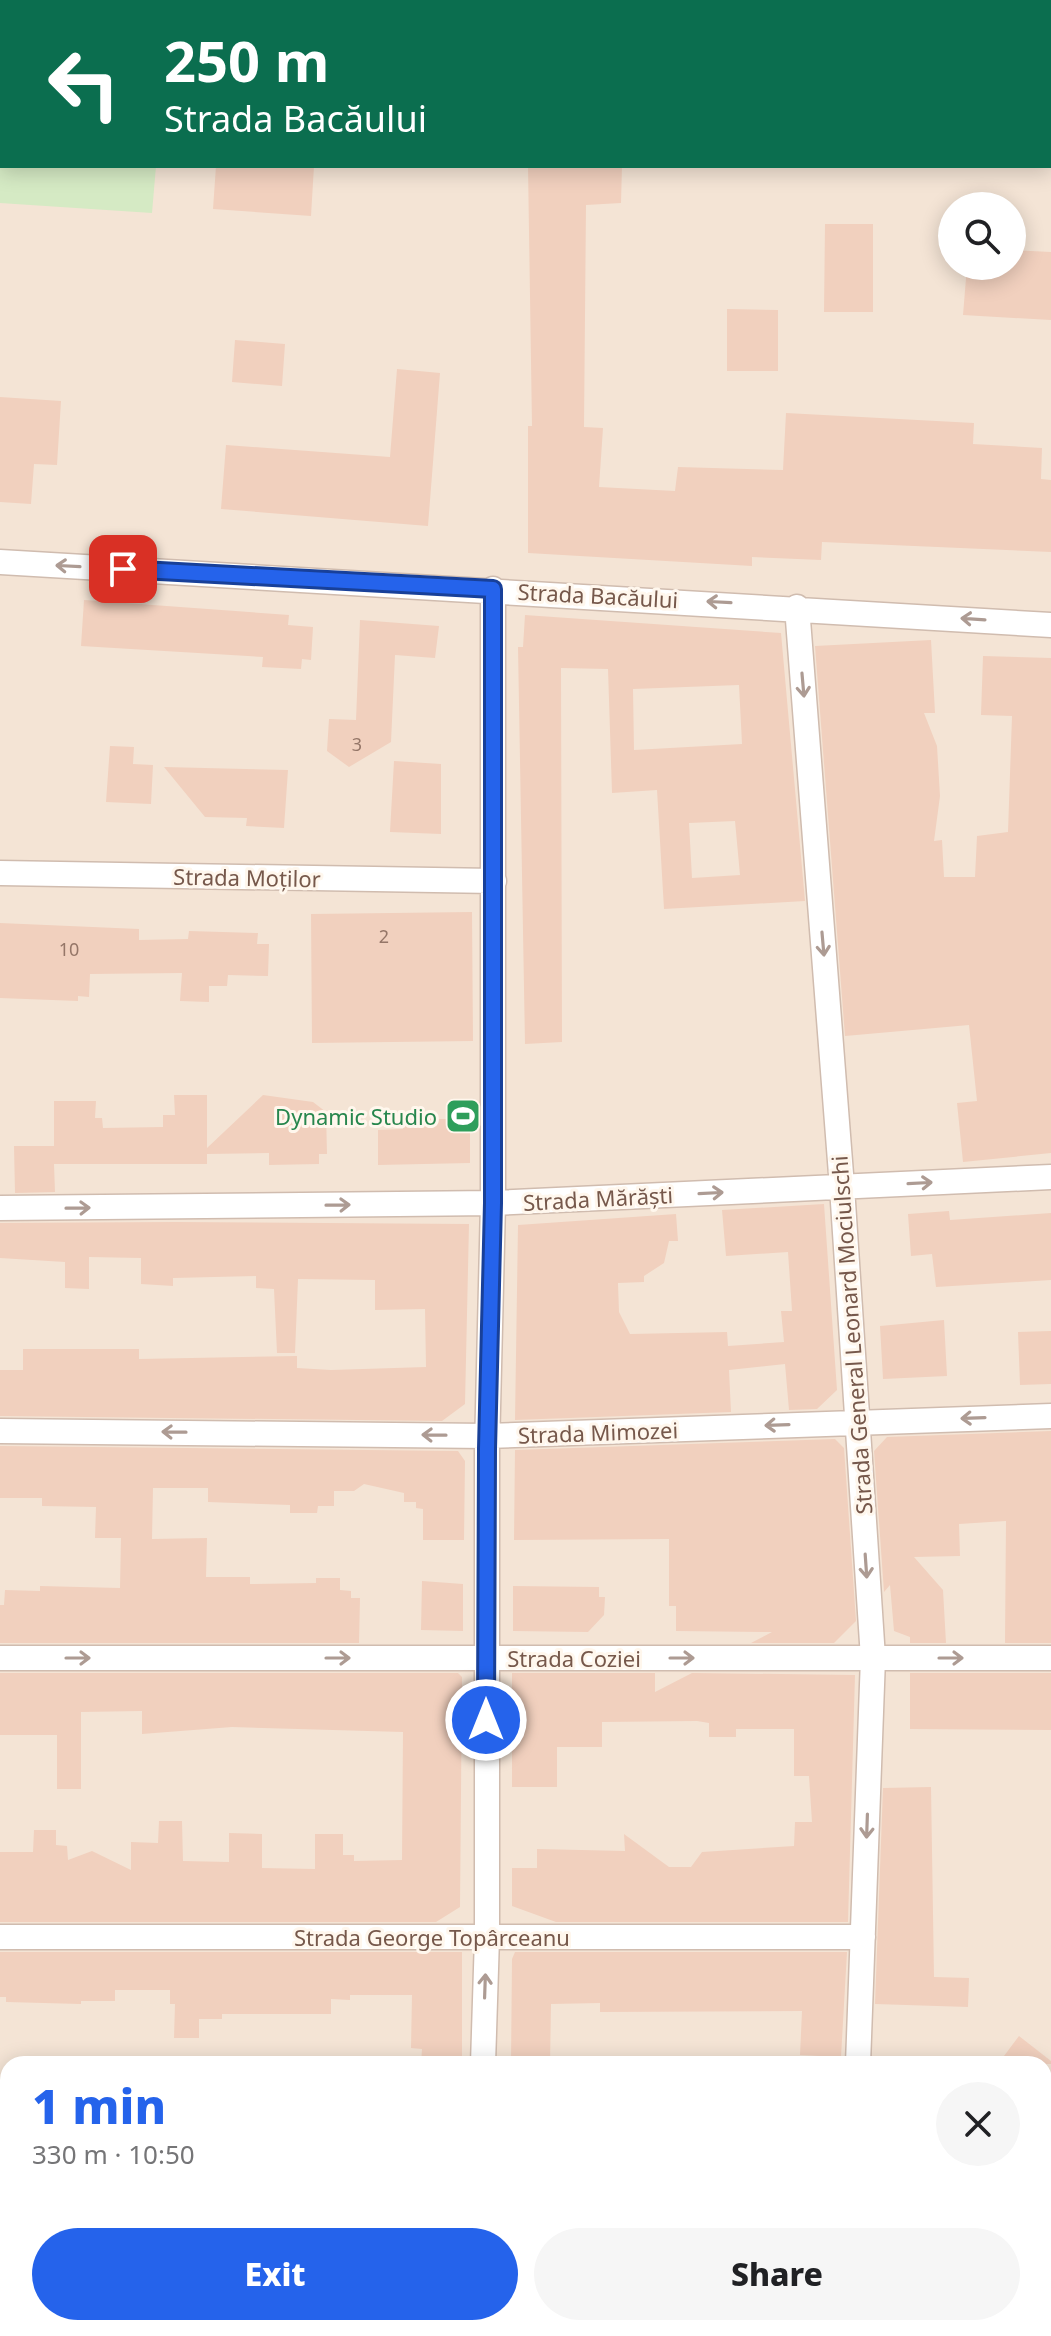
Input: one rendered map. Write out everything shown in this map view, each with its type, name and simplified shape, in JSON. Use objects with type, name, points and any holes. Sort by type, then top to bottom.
[{"type":"street","name":"Strada Bacăului","points":[[0,562],[797,607],[1051,625]]},
{"type":"street","points":[[483,2056],[487,1937],[487,1436],[493,1203],[493,589]]},
{"type":"street","name":"Strada General Leonard Mociulschi","points":[[797,607],[842,1187],[855,1422],[873,1658],[858,2056]]},
{"type":"street","name":"Strada Moților","points":[[0,873],[494,881]]},
{"type":"street","name":"Strada Mărăști","points":[[0,1208],[493,1203],[1051,1177]]},
{"type":"street","name":"Strada Mimozei","points":[[0,1431],[487,1436],[1051,1416]]},
{"type":"street","name":"Strada Coziei","points":[[0,1658],[1051,1658]]},
{"type":"street","name":"Strada George Topârceanu","points":[[0,1937],[863,1937]]},
{"type":"shaded area","points":[[0,168],[1051,168],[1051,2056],[0,2056]]},
{"type":"green space","points":[[0,168],[156,168],[152,213],[0,203]]},
{"type":"building","points":[[216,168],[314,168],[311,216],[213,209]]},
{"type":"building","points":[[528,168],[622,168],[621,203],[586,205],[584,427],[603,428],[599,487],[675,491],[678,467],[783,470],[786,413],[974,423],[973,444],[1042,448],[1041,479],[1051,480],[1051,552],[822,542],[821,560],[752,557],[752,566],[528,553],[528,426],[532,426]]},
{"type":"building","points":[[825,224],[873,224],[873,312],[824,312]]},
{"type":"building","points":[[1026,251],[1051,252],[1051,320],[963,315],[966,280],[1026,280]]},
{"type":"building","points":[[727,309],[778,310],[778,371],[727,371]]},
{"type":"building","points":[[235,340],[285,344],[282,386],[232,382]]},
{"type":"building","points":[[397,369],[440,373],[428,526],[221,509],[226,445],[390,457]]},
{"type":"building","points":[[0,397],[61,401],[57,465],[34,464],[31,504],[0,502]]},
{"type":"building","points":[[84,600],[289,615],[288,625],[313,627],[311,660],[302,659],[301,669],[262,667],[263,657],[81,646]]},
{"type":"building","points":[[525,615],[781,633],[805,901],[664,909],[657,790],[612,793],[608,669],[561,668],[562,1042],[525,1044],[518,647],[523,647]],"holes":[[[739,685],[742,744],[634,750],[633,689]],[[735,821],[740,875],[692,878],[689,823]]]},
{"type":"building","points":[[360,620],[439,626],[435,658],[395,655],[391,742],[349,767],[327,751],[329,719],[356,720]]},
{"type":"building","points":[[931,640],[935,713],[924,713],[937,746],[940,796],[934,841],[942,840],[944,877],[975,877],[977,836],[1008,832],[1012,716],[981,715],[983,656],[1051,658],[1051,1153],[963,1162],[957,1103],[977,1101],[969,1025],[845,1036],[815,646]]},
{"type":"building","points":[[110,746],[134,747],[133,764],[153,765],[151,804],[106,802]]},
{"type":"building","points":[[394,761],[441,764],[441,834],[390,832]]},
{"type":"building","points":[[164,767],[288,770],[284,828],[246,826],[247,818],[205,817]]},
{"type":"building","points":[[472,912],[473,1041],[312,1043],[311,914]]},
{"type":"building","points":[[0,923],[139,929],[139,940],[188,939],[189,931],[258,933],[257,944],[269,944],[268,976],[228,975],[227,986],[209,986],[209,1002],[180,1001],[182,973],[90,974],[89,997],[78,996],[78,1001],[0,998]]},
{"type":"building","points":[[174,1095],[207,1095],[207,1148],[263,1095],[313,1102],[326,1112],[327,1154],[319,1154],[319,1164],[269,1165],[269,1153],[207,1154],[207,1164],[54,1164],[55,1192],[15,1193],[14,1146],[54,1146],[54,1101],[96,1101],[95,1118],[102,1118],[103,1128],[163,1127],[163,1115],[175,1115]]},
{"type":"building","points":[[478,1101],[478,1129],[470,1129],[470,1163],[378,1165],[378,1130],[403,1129],[403,1119],[449,1119],[448,1103]]},
{"type":"building","points":[[824,1204],[837,1390],[817,1409],[789,1410],[785,1364],[729,1370],[731,1412],[515,1420],[518,1225],[676,1214],[678,1241],[669,1241],[664,1263],[644,1276],[644,1282],[618,1283],[619,1312],[630,1334],[727,1332],[728,1346],[784,1342],[781,1311],[792,1311],[788,1252],[726,1256],[722,1210]]},
{"type":"building","points":[[949,1211],[950,1220],[1051,1213],[1051,1280],[936,1287],[932,1254],[911,1256],[908,1214]]},
{"type":"building","points":[[0,1223],[469,1224],[465,1404],[442,1421],[0,1416],[0,1370],[23,1370],[23,1349],[139,1349],[139,1359],[297,1356],[297,1368],[331,1370],[426,1367],[425,1309],[375,1310],[375,1280],[298,1279],[295,1353],[277,1353],[274,1289],[256,1288],[256,1276],[173,1278],[173,1286],[141,1284],[141,1258],[89,1257],[89,1289],[65,1288],[65,1262],[0,1258]]},
{"type":"building","points":[[944,1320],[947,1376],[883,1379],[880,1326]]},
{"type":"building","points":[[1051,1331],[1051,1384],[1020,1385],[1018,1332]]},
{"type":"building","points":[[1051,1431],[1051,1643],[1005,1643],[1006,1521],[959,1524],[960,1556],[914,1557],[943,1590],[946,1643],[910,1643],[910,1637],[894,1631],[890,1585],[884,1592],[874,1451],[887,1437]]},
{"type":"building","points":[[835,1439],[844,1448],[856,1621],[834,1643],[751,1643],[772,1632],[676,1631],[676,1606],[669,1606],[669,1539],[514,1540],[515,1450]]},
{"type":"building","points":[[0,1446],[458,1451],[465,1461],[464,1540],[423,1540],[423,1509],[416,1508],[416,1502],[404,1502],[404,1493],[364,1484],[354,1491],[334,1491],[334,1506],[318,1506],[317,1513],[290,1513],[290,1505],[208,1502],[208,1488],[153,1488],[152,1539],[207,1538],[206,1577],[250,1577],[250,1584],[316,1583],[316,1578],[340,1578],[340,1590],[351,1591],[351,1598],[360,1598],[359,1643],[0,1643],[0,1605],[4,1605],[5,1590],[40,1591],[40,1586],[120,1588],[121,1538],[95,1538],[96,1507],[42,1506],[42,1498],[0,1498]]},
{"type":"building","points":[[422,1581],[463,1584],[463,1631],[421,1630]]},
{"type":"building","points":[[513,1586],[599,1587],[599,1597],[605,1597],[604,1615],[588,1632],[513,1631]]},
{"type":"building","points":[[0,1673],[458,1673],[462,1677],[460,1907],[436,1922],[0,1922],[0,1852],[33,1852],[34,1830],[56,1830],[56,1845],[67,1846],[68,1860],[92,1851],[131,1870],[131,1842],[158,1843],[159,1821],[182,1821],[183,1861],[229,1862],[229,1833],[262,1834],[262,1868],[315,1869],[315,1834],[343,1834],[343,1855],[354,1855],[354,1861],[402,1860],[403,1732],[232,1727],[142,1734],[142,1711],[81,1712],[81,1789],[57,1789],[57,1735],[0,1735]]},
{"type":"building","points":[[512,1673],[655,1673],[655,1692],[692,1673],[855,1675],[848,1922],[556,1922],[512,1906],[512,1868],[537,1868],[537,1849],[625,1851],[624,1834],[669,1867],[691,1867],[702,1852],[794,1846],[795,1822],[812,1822],[809,1776],[794,1776],[794,1729],[736,1729],[736,1737],[709,1737],[709,1723],[697,1721],[602,1722],[602,1747],[557,1747],[557,1787],[512,1787]]},
{"type":"building","points":[[910,1673],[1051,1673],[1051,1730],[910,1729]]},
{"type":"building","points":[[931,1787],[934,1977],[969,1978],[968,2007],[875,2004],[883,1788]]},
{"type":"building","points":[[0,1952],[462,1952],[462,2056],[422,2056],[422,2049],[411,2048],[412,1995],[350,1995],[350,2000],[331,1999],[331,2014],[222,2014],[222,2019],[199,2019],[199,2038],[174,2038],[175,2004],[170,2004],[170,1990],[115,1990],[115,2001],[81,2001],[81,2004],[6,2002],[6,1997],[0,1997]]},
{"type":"building","points":[[515,1952],[847,1952],[841,2056],[800,2055],[802,2011],[600,2012],[600,2003],[551,2004],[550,2056],[511,2056],[512,1959]]},
{"type":"building","points":[[1019,2036],[1045,2056],[1004,2056]]},
{"type":"place","name":"Dynamic Studio","points":[[463,1116]]},
{"type":"route","points":[[123,569],[493,589],[493,1203],[487,1449],[486,1720]]}]
